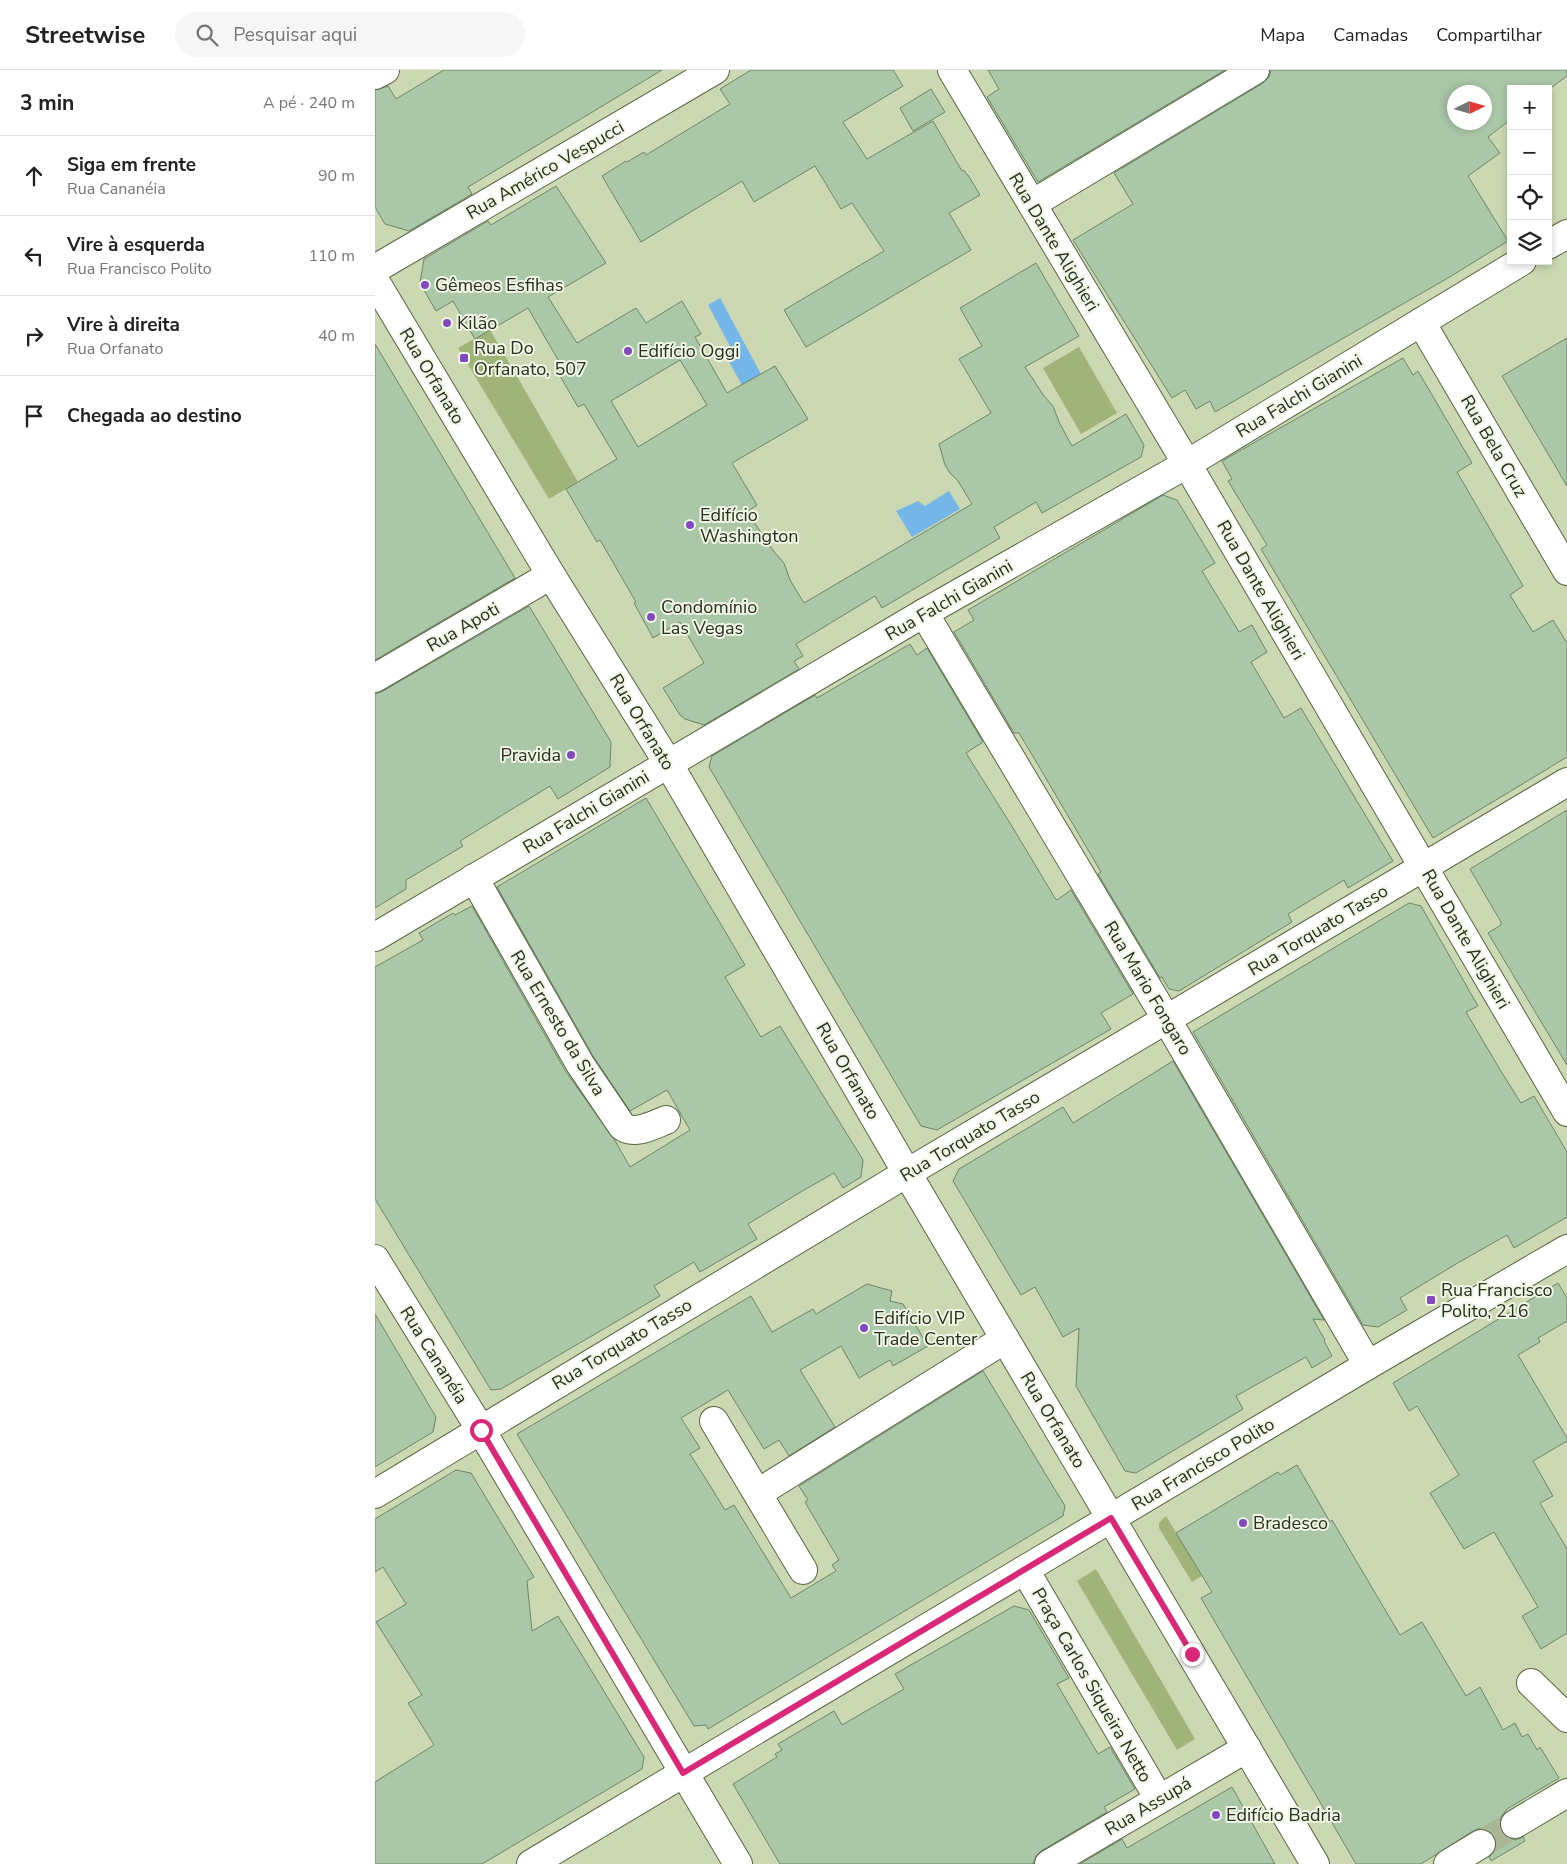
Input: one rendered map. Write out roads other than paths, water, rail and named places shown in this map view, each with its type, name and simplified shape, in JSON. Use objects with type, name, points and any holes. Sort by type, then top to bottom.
[{"type":"street","points":[[375,75],[385,70]]},
{"type":"street","name":"Rua Américo Vespucci","points":[[375,269],[715,70]]},
{"type":"street","name":"Rua Dante Alighieri","points":[[952,70],[1187,464],[1567,1112]]},
{"type":"street","points":[[1031,204],[1255,70]]},
{"type":"street","points":[[1552,243],[1567,234]]},
{"type":"street","name":"Rua Falchi Gianini","points":[[375,937],[924,613],[1187,464],[1515,265]]},
{"type":"street","name":"Rua Orfanato","points":[[375,281],[551,575],[668,763],[907,1173],[1315,1864]]},
{"type":"street","name":"Rua Bela Cruz","points":[[1421,322],[1567,571]]},
{"type":"street","name":"Rua Apoti","points":[[375,678],[551,575]]},
{"type":"street","name":"Rua Mario Fongaro","points":[[924,613],[1167,1020],[1368,1365]]},
{"type":"street","name":"Rua Torquato Tasso","points":[[375,1494],[907,1173],[1567,782]]},
{"type":"street","name":"Rua Ernesto da Silva","points":[[474,878],[580,1064],[622,1126],[631,1130],[637,1130],[665,1120]]},
{"type":"street","name":"Rua Francisco Polito","points":[[531,1864],[1368,1365],[1567,1249]]},
{"type":"street","name":"Rua Cananéia","points":[[375,1259],[481,1430],[737,1864]]},
{"type":"street","points":[[758,1493],[1005,1339]]},
{"type":"street","points":[[714,1421],[803,1570]]},
{"type":"street","name":"Praça Carlos Siqueira Netto","points":[[1025,1570],[1159,1799]]},
{"type":"street","points":[[1531,1683],[1567,1718]]},
{"type":"street","name":"Rua Assupá","points":[[1049,1864],[1247,1748]]},
{"type":"street","points":[[1515,1824],[1567,1793]]},
{"type":"street","points":[[1448,1864],[1481,1844]]},
{"type":"water","points":[[720,298],[761,374],[742,385],[724,353],[731,348],[708,305]]},
{"type":"water","points":[[949,491],[960,509],[912,537],[896,511],[918,501],[925,506]]},
{"type":"tunnel","points":[[1481,1844],[1515,1824]]},
{"type":"place","name":"Gêmeos Esfihas","points":[[425,285]]},
{"type":"place","name":"Kilão","points":[[447,323]]},
{"type":"place","name":"Edifício Oggi","points":[[628,351]]},
{"type":"place","name":"Rua Do Orfanato, 507","points":[[464,358]]},
{"type":"place","name":"Edifício Washington","points":[[690,525]]},
{"type":"place","name":"Condomínio Las Vegas","points":[[651,617]]},
{"type":"place","name":"Pravida","points":[[571,755]]},
{"type":"place","name":"Rua Francisco Polito, 216","points":[[1431,1300]]},
{"type":"place","name":"Edifício VIP Trade Center","points":[[864,1328]]},
{"type":"place","name":"Bradesco","points":[[1243,1523]]},
{"type":"place","name":"Edifício Badria","points":[[1216,1815]]}]
